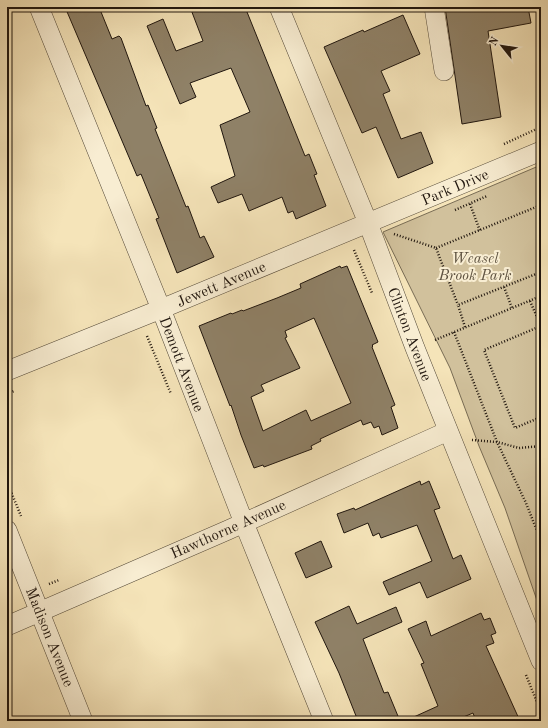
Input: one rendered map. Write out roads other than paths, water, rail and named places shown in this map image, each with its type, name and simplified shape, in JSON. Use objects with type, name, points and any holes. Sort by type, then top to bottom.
[{"type":"street","name":"Demott Avenue","points":[[39,7],[161,309],[244,523],[324,721]]},
{"type":"street","name":"Clinton Avenue","points":[[279,7],[368,223],[415,348],[541,661]]},
{"type":"street","points":[[434,7],[444,71]]},
{"type":"street","name":"Park Drive","points":[[368,223],[541,151]]},
{"type":"street","name":"Jewett Avenue","points":[[7,371],[368,223]]},
{"type":"street","name":"Hawthorne Avenue","points":[[7,626],[244,523],[448,431]]},
{"type":"street","name":"Madison Avenue","points":[[7,530],[84,721]]},
{"type":"park label","name":"Weasel Brook Park","points":[[475,266]]}]
